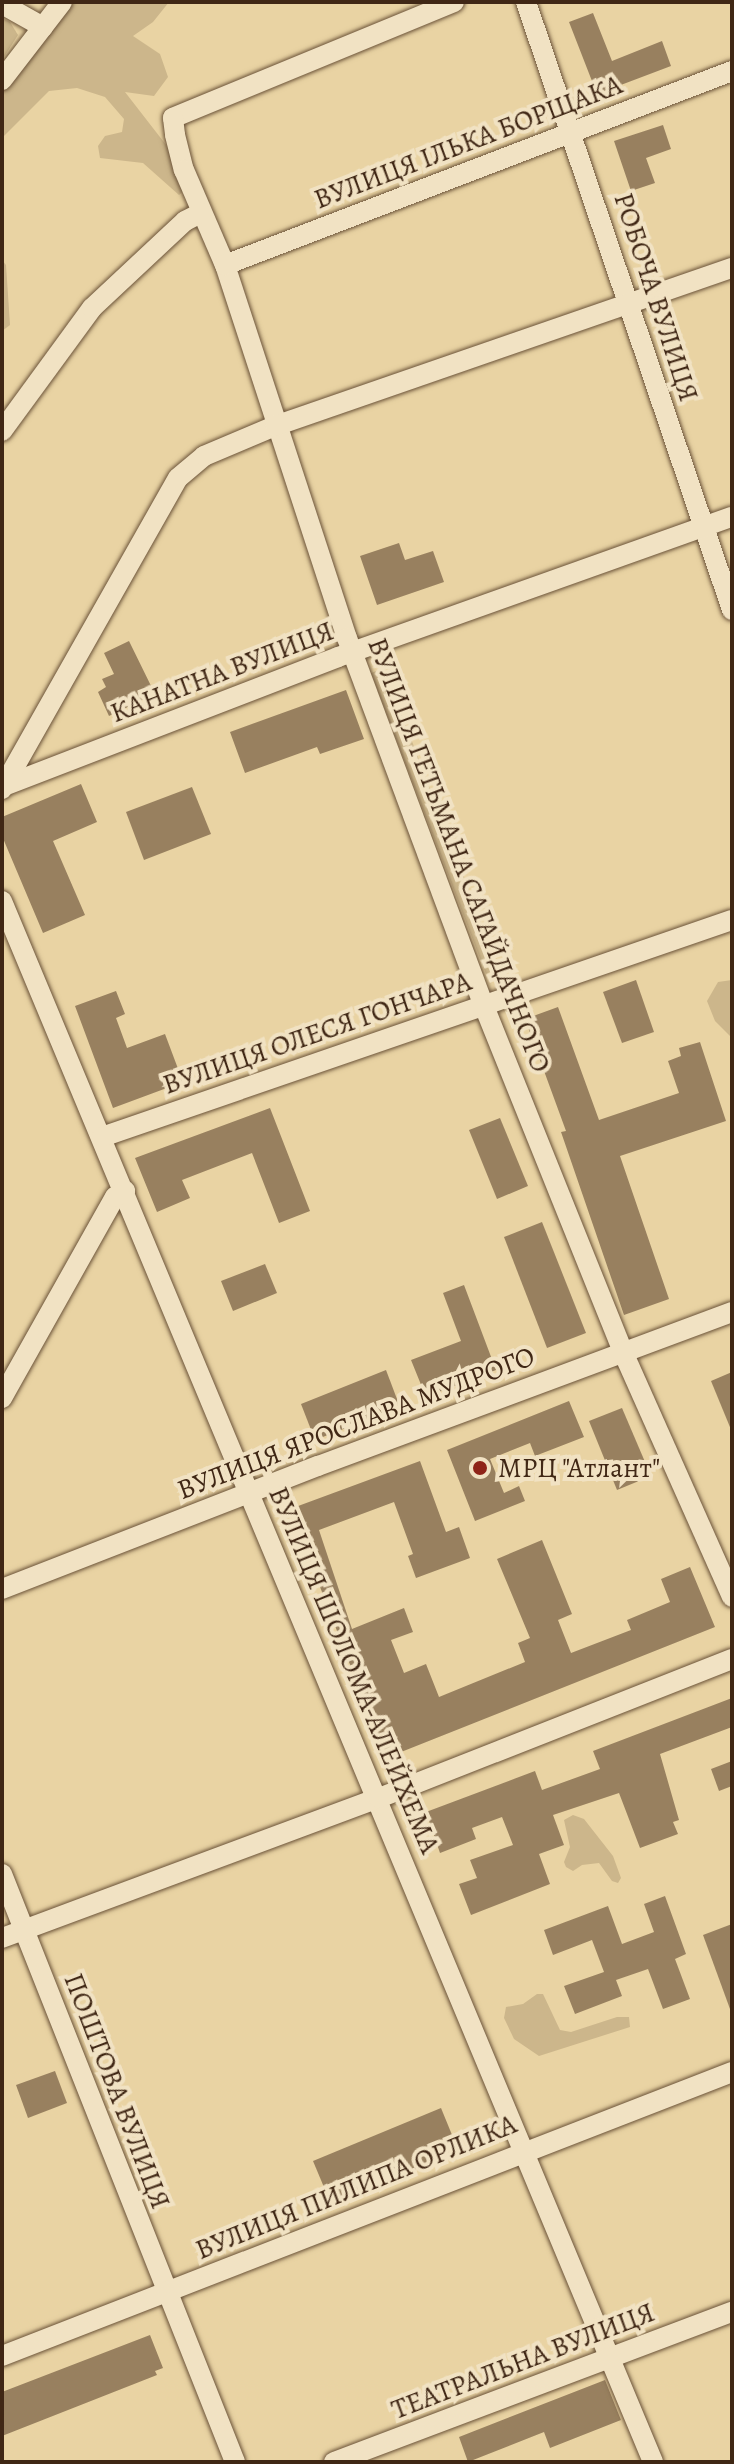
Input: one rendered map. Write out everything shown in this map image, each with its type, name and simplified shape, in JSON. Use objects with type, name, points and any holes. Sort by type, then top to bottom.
[{"type":"street","points":[[2,80],[62,2]]},
{"type":"street","name":"ВУЛИЦЯ ГЕТЬМАНА САГАЙДАЧНОГО","points":[[454,2],[173,118],[184,170],[225,265],[275,426],[353,652],[484,1006],[623,1352],[732,1597]]},
{"type":"street","name":"РОБОЧА ВУЛИЦЯ","points":[[526,2],[732,610]]},
{"type":"street","points":[[2,4],[43,27]]},
{"type":"street","name":"ВУЛИЦЯ ІЛЬКА БОРЩАКА","points":[[225,265],[732,71]]},
{"type":"street","points":[[2,431],[92,308],[185,221],[201,213]]},
{"type":"street","points":[[3,788],[178,478],[204,456],[275,426],[732,268]]},
{"type":"street","name":"КАНАТНА ВУЛИЦЯ","points":[[3,788],[353,652],[732,517]]},
{"type":"street","name":"ВУЛИЦЯ ШОЛОМА-АЛЕЙХЕМА","points":[[2,901],[379,1798],[653,2462]]},
{"type":"street","name":"ВУЛИЦЯ ОЛЕСЯ ГОНЧАРА","points":[[102,1137],[732,920]]},
{"type":"street","points":[[2,1398],[115,1197],[125,1191]]},
{"type":"street","name":"ВУЛИЦЯ ЯРОСЛАВА МУДРОГО","points":[[2,1589],[248,1492],[732,1312]]},
{"type":"street","points":[[2,1938],[379,1798],[732,1659]]},
{"type":"street","name":"ПОШТОВА ВУЛИЦЯ","points":[[2,1874],[165,2292],[235,2462]]},
{"type":"street","name":"ВУЛИЦЯ ПИЛИПА ОРЛИКА","points":[[2,2356],[524,2150],[732,2072]]},
{"type":"street","name":"ТЕАТРАЛЬНА ВУЛИЦЯ","points":[[334,2462],[732,2312]]},
{"type":"shaded area","points":[[67,2],[169,2],[153,22],[133,36],[160,54],[168,77],[154,96],[125,92],[170,150],[186,189],[179,195],[143,163],[100,158],[98,146],[105,136],[122,132],[124,119],[105,97],[77,88],[49,91],[2,138],[2,87]]},
{"type":"shaded area","points":[[2,18],[10,22],[18,35],[2,60]]},
{"type":"shaded area","points":[[2,260],[6,265],[10,325],[2,331]]},
{"type":"shaded area","points":[[384,668],[499,969],[486,974],[371,673]]},
{"type":"shaded area","points":[[732,980],[732,1038],[715,1021],[707,1001],[718,982]]},
{"type":"shaded area","points":[[573,1815],[584,1819],[613,1856],[621,1878],[618,1883],[612,1881],[599,1863],[582,1865],[573,1871],[566,1867],[564,1862],[570,1847],[564,1820]]},
{"type":"shaded area","points":[[537,1994],[543,1994],[560,2030],[571,2032],[617,2017],[629,2017],[630,2027],[539,2056],[514,2039],[504,2018],[506,2007],[523,2004]]},
{"type":"building","points":[[593,13],[612,61],[662,41],[671,66],[597,94],[569,22]]},
{"type":"building","points":[[663,125],[671,149],[646,158],[655,183],[631,191],[614,141]]},
{"type":"building","points":[[399,543],[405,560],[433,551],[444,582],[377,605],[360,556]]},
{"type":"building","points":[[129,641],[155,694],[109,716],[98,692],[106,687],[102,679],[114,674],[104,653]]},
{"type":"building","points":[[346,690],[364,739],[320,754],[317,747],[245,773],[230,732]]},
{"type":"building","points":[[81,784],[97,822],[53,841],[85,915],[43,933],[2,836],[2,817]]},
{"type":"building","points":[[192,787],[211,834],[144,860],[126,812]]},
{"type":"building","points":[[636,980],[654,1032],[622,1043],[603,992]]},
{"type":"building","points":[[116,991],[125,1014],[116,1018],[127,1048],[165,1034],[183,1082],[113,1108],[75,1006]]},
{"type":"building","points":[[558,1007],[599,1120],[679,1093],[668,1061],[681,1056],[679,1048],[700,1042],[726,1121],[620,1156],[669,1299],[624,1315],[561,1132],[566,1131],[525,1019]]},
{"type":"building","points":[[270,1108],[310,1211],[279,1223],[252,1153],[182,1180],[190,1198],[157,1212],[135,1158]]},
{"type":"building","points":[[500,1118],[528,1186],[497,1199],[469,1130]]},
{"type":"building","points":[[542,1222],[586,1333],[547,1348],[504,1237]]},
{"type":"building","points":[[265,1264],[277,1293],[233,1311],[221,1281]]},
{"type":"building","points":[[464,1285],[496,1370],[426,1397],[411,1360],[461,1341],[443,1293]]},
{"type":"building","points":[[386,1370],[400,1407],[315,1440],[301,1404]]},
{"type":"building","points":[[732,1372],[732,1432],[711,1381]]},
{"type":"building","points":[[569,1401],[584,1437],[535,1456],[530,1443],[490,1459],[504,1493],[519,1486],[525,1501],[475,1521],[447,1450]]},
{"type":"building","points":[[622,1408],[651,1476],[617,1490],[589,1421]]},
{"type":"building","points":[[420,1461],[446,1532],[459,1527],[470,1558],[416,1578],[408,1556],[413,1554],[394,1502],[319,1530],[352,1629],[404,1608],[413,1632],[391,1640],[404,1673],[426,1664],[439,1697],[525,1662],[518,1643],[530,1638],[497,1559],[542,1540],[572,1614],[558,1620],[571,1653],[631,1630],[627,1620],[670,1602],[661,1579],[690,1567],[715,1627],[386,1758],[290,1509]]},
{"type":"building","points":[[732,1698],[732,1727],[660,1754],[679,1820],[673,1822],[678,1834],[640,1848],[619,1793],[553,1815],[564,1845],[539,1854],[550,1884],[471,1915],[459,1884],[477,1878],[470,1860],[513,1845],[502,1817],[472,1828],[476,1839],[440,1853],[426,1812],[535,1771],[542,1790],[600,1769],[593,1751]]},
{"type":"building","points":[[732,1761],[732,1786],[719,1791],[711,1769]]},
{"type":"building","points":[[665,1896],[686,1954],[675,1959],[690,1999],[663,2009],[648,1969],[616,1980],[622,1996],[575,2014],[564,1986],[604,1972],[592,1940],[553,1955],[544,1930],[608,1906],[622,1944],[654,1932],[644,1904]]},
{"type":"building","points":[[732,1924],[732,2008],[730,2009],[703,1935]]},
{"type":"building","points":[[55,2071],[67,2103],[28,2118],[16,2085]]},
{"type":"building","points":[[441,2108],[459,2152],[331,2204],[313,2161]]},
{"type":"building","points":[[150,2335],[163,2368],[155,2371],[157,2375],[2,2436],[2,2392]]},
{"type":"building","points":[[605,2380],[621,2420],[550,2448],[544,2432],[468,2462],[459,2437]]},
{"type":"place","name":"МРЦ \"Атлант\"","points":[[480,1468]]}]
